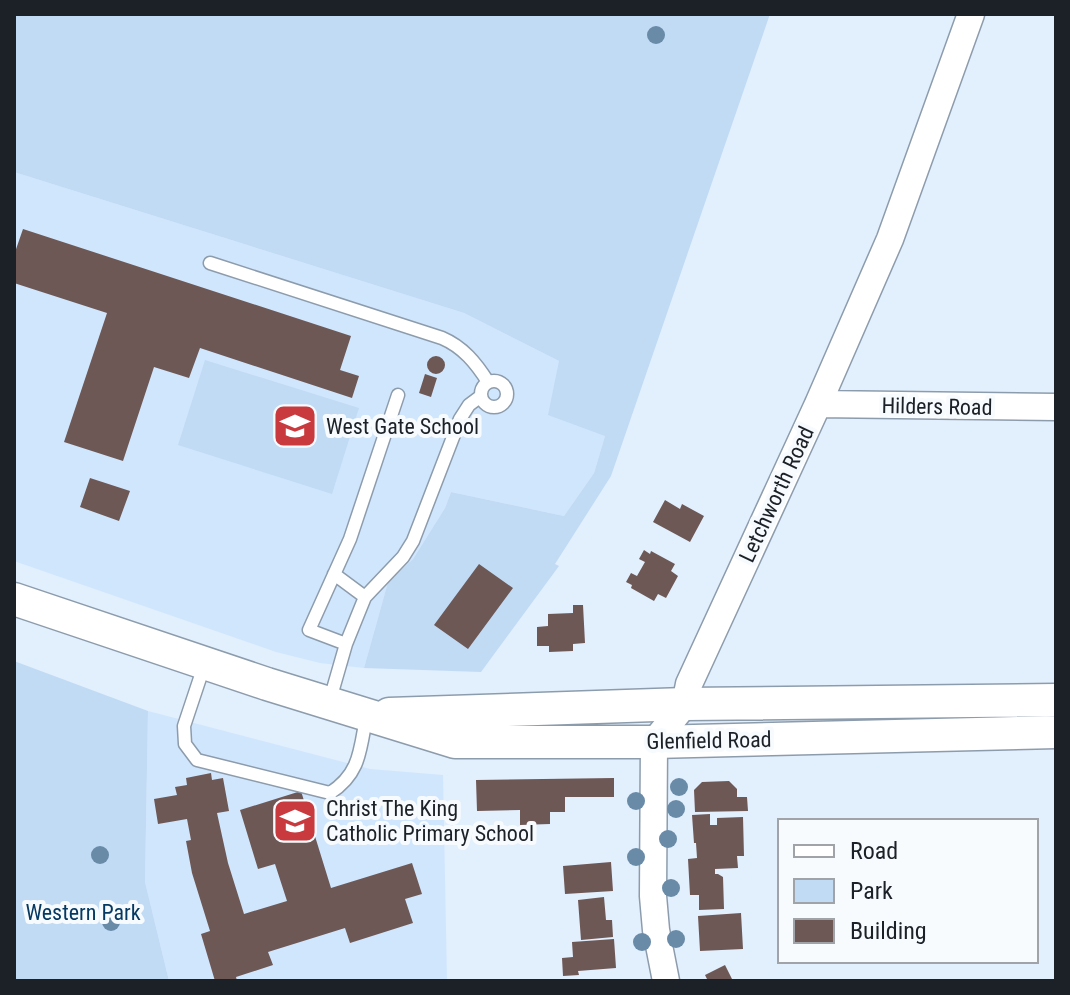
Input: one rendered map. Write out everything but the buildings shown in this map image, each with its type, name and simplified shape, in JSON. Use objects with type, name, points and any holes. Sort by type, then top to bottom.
[{"type":"street","name":"Letchworth Road","points":[[654,742],[685,704],[689,684],[890,239],[971,14]]},
{"type":"street","name":"Hilders Road","points":[[818,404],[1056,407]]},
{"type":"street","name":"Glenfield Road","points":[[14,599],[455,742],[654,742],[1056,732]]},
{"type":"street","name":"Glenfield Road","points":[[366,714],[685,704],[1056,700]]},
{"type":"street","points":[[654,742],[653,896],[666,981]]},
{"type":"lane","points":[[210,263],[453,342],[476,363],[488,382]]},
{"type":"lane","points":[[497,381],[504,385],[507,392],[499,406],[491,406],[481,396],[488,382],[497,381]]},
{"type":"lane","points":[[346,644],[309,630],[355,525],[398,395]]},
{"type":"lane","points":[[329,703],[346,644],[365,597],[403,557],[413,541],[460,419],[469,405],[481,396]]},
{"type":"lane","points":[[334,574],[365,597]]},
{"type":"lane","points":[[205,663],[184,726],[185,744],[197,760],[330,793],[345,784],[358,760],[366,714]]},
{"type":"shaded area","name":"West Gate School","points":[[14,172],[464,313],[559,361],[605,436],[594,473],[564,516],[451,492],[445,508],[413,559],[388,582],[364,668],[320,663],[276,652],[14,561]]},
{"type":"shaded area","name":"Christ The King Catholic Primary School","points":[[148,711],[370,769],[443,775],[447,981],[169,981],[145,882]]},
{"type":"green space","points":[[14,14],[770,14],[611,476],[555,564],[559,566],[481,672],[364,668],[388,582],[413,559],[445,508],[451,492],[564,516],[594,473],[605,436],[548,415],[559,361],[464,313],[14,172]]},
{"type":"green space","points":[[205,360],[359,408],[332,494],[178,445]]},
{"type":"green space","name":"Western Park","points":[[14,661],[148,711],[145,882],[169,981],[14,981]]},
{"type":"place","name":"West Gate School","points":[[295,426]]},
{"type":"place","name":"Christ The King Catholic Primary School","points":[[295,821]]}]
